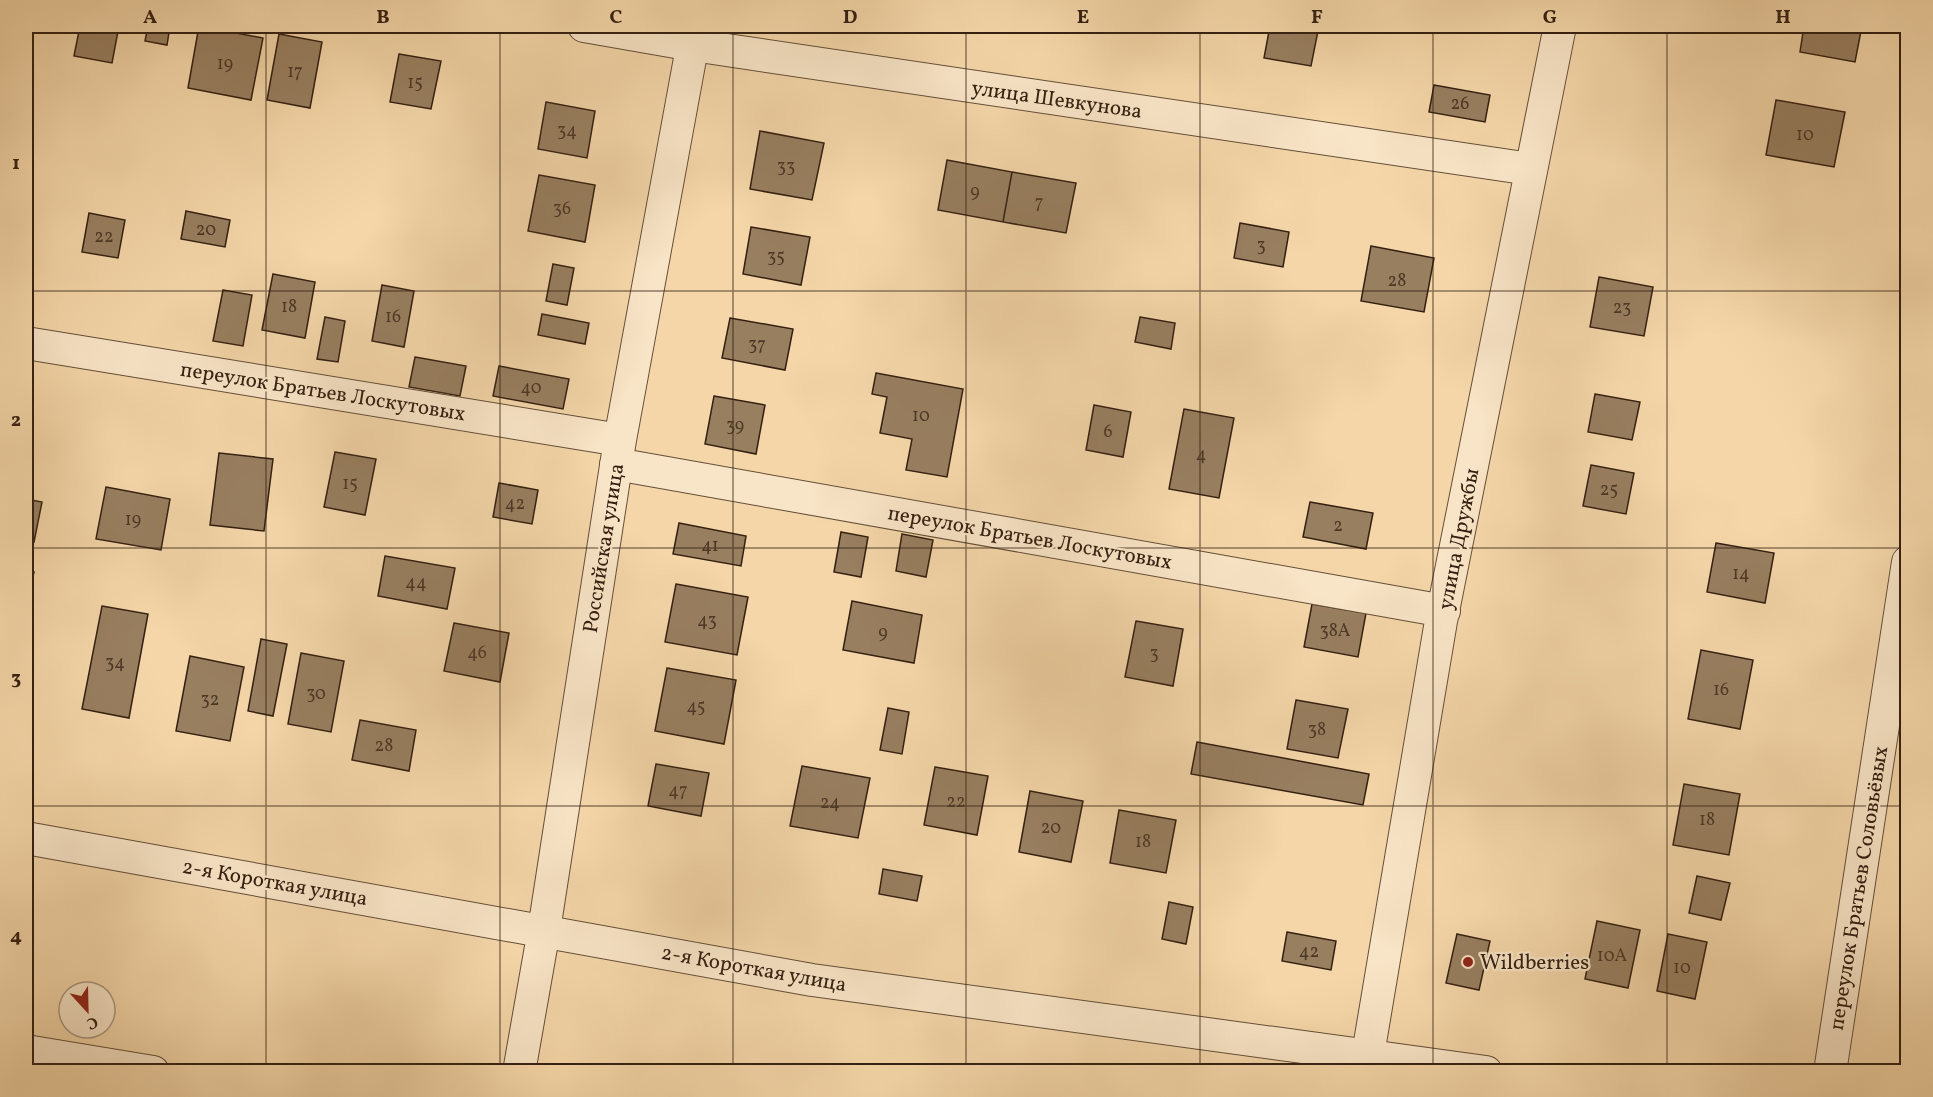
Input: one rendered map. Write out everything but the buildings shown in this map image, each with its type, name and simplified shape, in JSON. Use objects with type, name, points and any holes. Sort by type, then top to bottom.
[{"type":"street","name":"улица Шевкунова","points":[[584,26],[694,35],[1530,169]]},
{"type":"street","name":"улица Дружбы","points":[[1367,1063],[1444,611],[1560,26]]},
{"type":"street","name":"Российская улица","points":[[519,1071],[544,930],[618,452],[694,35]]},
{"type":"street","name":"переулок Братьев Лоскутовых","points":[[26,343],[618,452],[1444,611]]},
{"type":"street","name":"переулок Братьев Соловьёвых","points":[[1830,1071],[1908,562]]},
{"type":"street","name":"2-я Короткая улица","points":[[26,838],[812,980],[1367,1063],[1486,1071]]},
{"type":"street","points":[[26,1051],[153,1071]]},
{"type":"place","name":"Wildberries","points":[[1468,962]]}]
